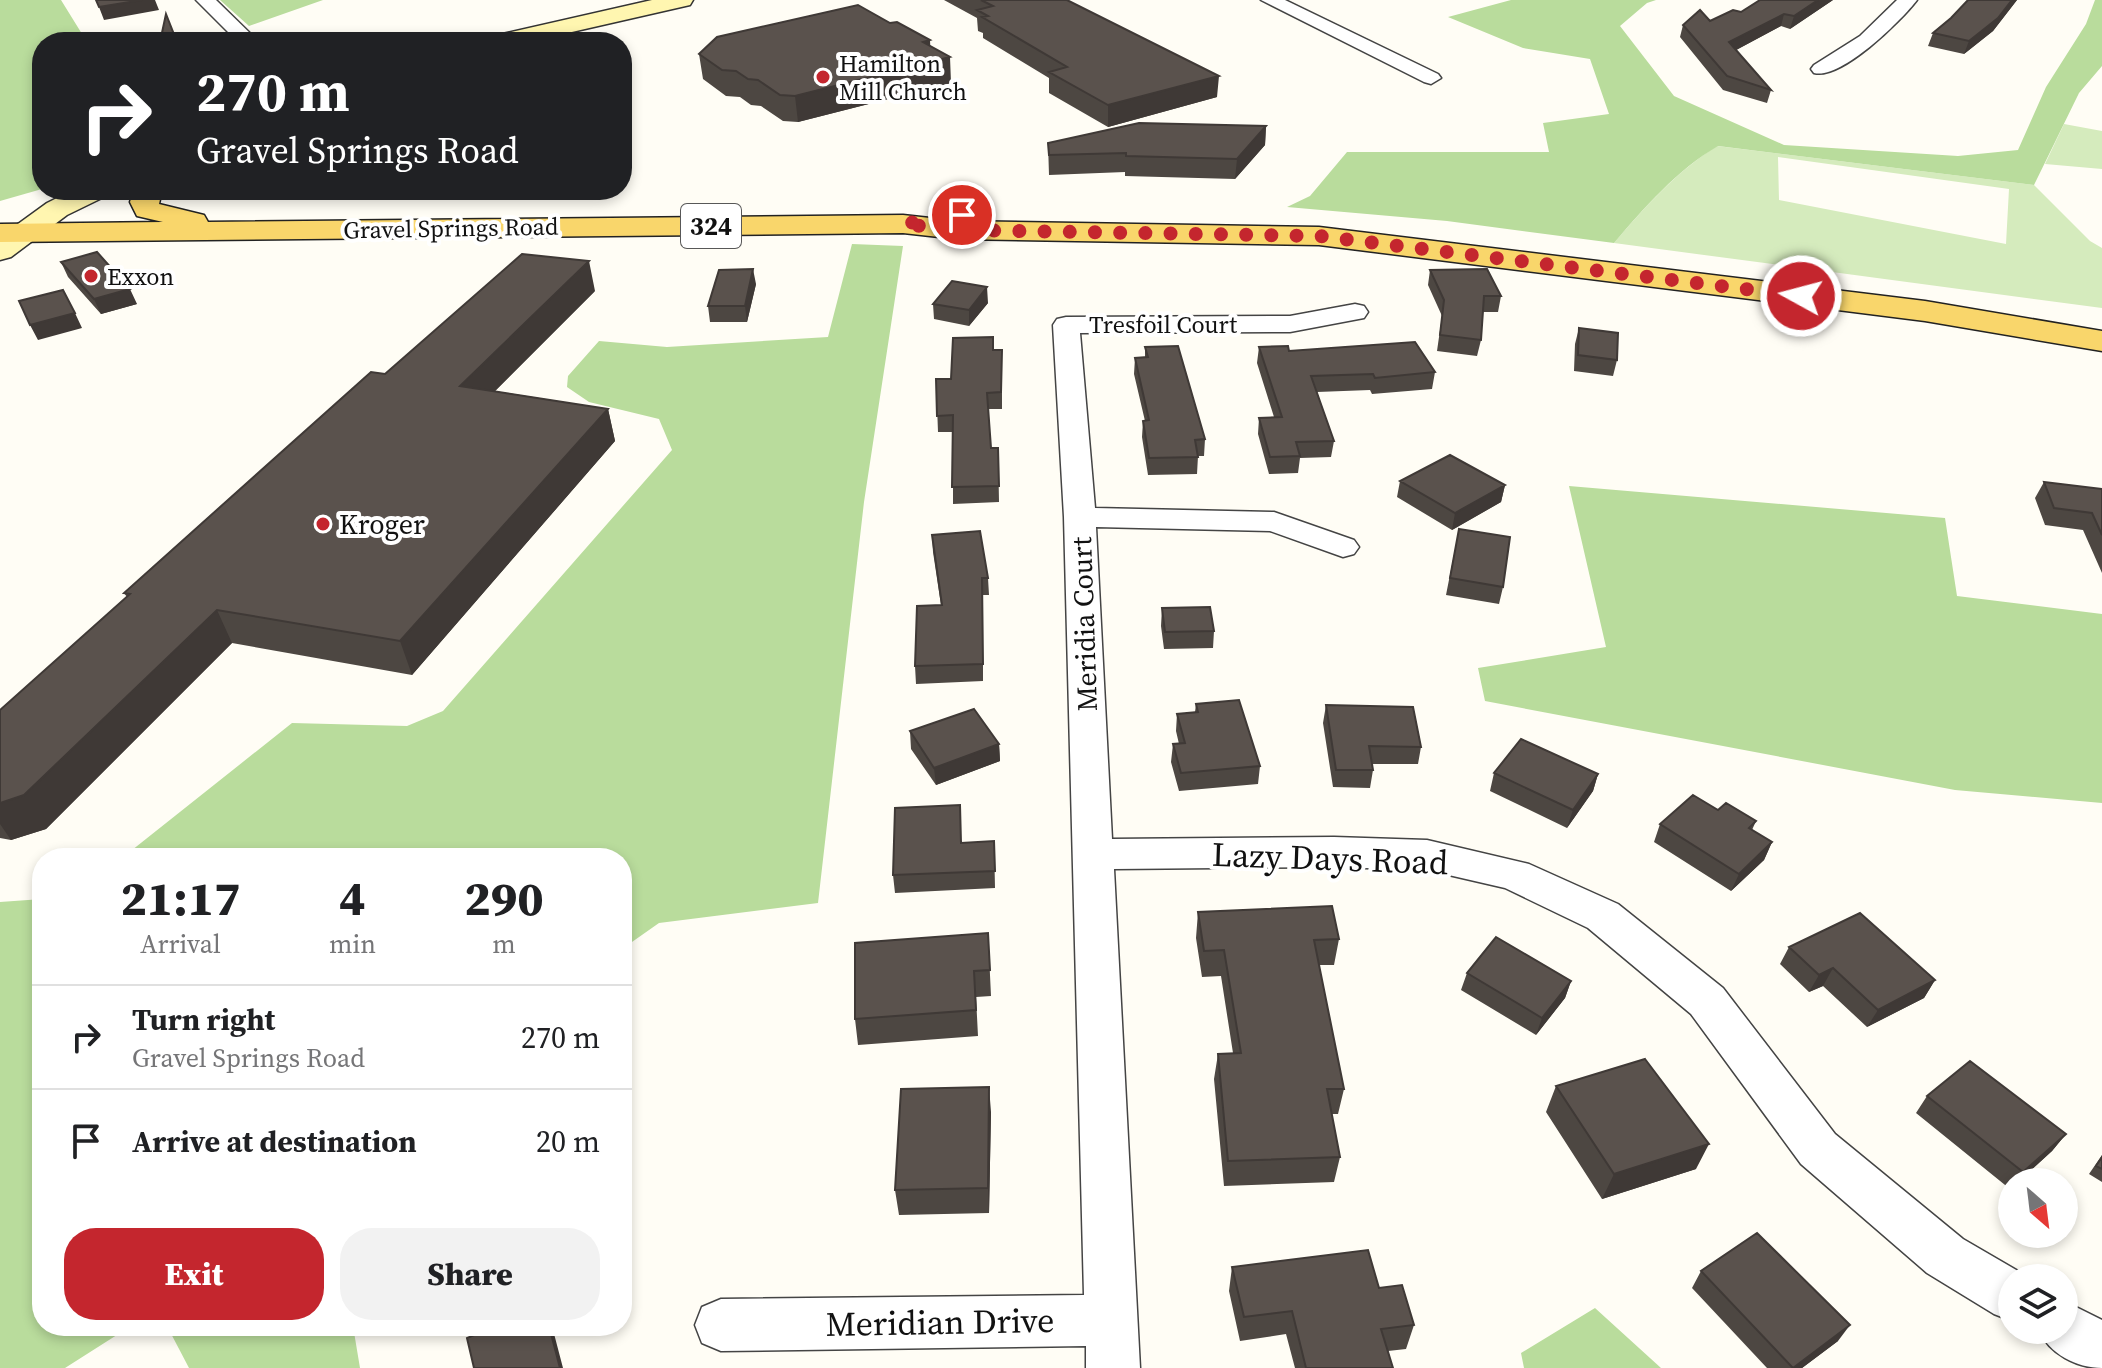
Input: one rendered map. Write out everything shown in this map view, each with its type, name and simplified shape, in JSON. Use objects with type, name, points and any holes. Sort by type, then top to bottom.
[{"type":"main road","points":[[541,32],[682,0]]},
{"type":"main road","points":[[0,251],[13,232],[75,200]]},
{"type":"main road","points":[[145,200],[147,210],[178,220],[276,229]]},
{"type":"main road","name":"Gravel Springs Road","points":[[903,224],[962,215],[1197,218],[1351,225],[1759,274],[2102,323]]},
{"type":"main road","name":"Gravel Springs Road","points":[[13,232],[903,224],[957,230],[1319,236],[1925,311],[2102,341]]},
{"type":"street","points":[[205,0],[239,32]]},
{"type":"street","points":[[1270,0],[1431,78]]},
{"type":"street","points":[[1821,69],[1867,40],[1908,0]]},
{"type":"street","name":"Tresfoil Court","points":[[1080,517],[1066,325],[1290,324],[1355,312]]},
{"type":"street","name":"Meridia Court","points":[[1094,854],[1080,517],[1274,522],[1343,547]]},
{"type":"street","name":"Lazy Days Road","points":[[1094,854],[1334,852],[1427,855],[1515,875],[1603,916],[1707,1001],[1818,1149],[1945,1256],[1998,1288]]},
{"type":"street","points":[[1094,854],[1112,1344]]},
{"type":"street","name":"Meridian Drive","points":[[721,1325],[1112,1344]]},
{"type":"street","points":[[2078,1335],[2102,1349]]},
{"type":"green space","points":[[0,0],[61,0],[81,32],[32,32],[32,192],[0,201]]},
{"type":"green space","points":[[220,0],[323,0],[249,26]]},
{"type":"green space","points":[[1511,0],[1656,0],[1647,3],[1620,26],[1674,96],[1784,145],[1958,156],[2018,150],[2046,87],[2086,24],[2095,0],[2102,0],[2102,66],[2079,93],[2034,185],[1718,146],[1675,178],[1614,243],[1447,221],[1287,207],[1310,196],[1347,152],[1549,152],[1543,123],[1609,114],[1590,59],[1523,48],[1448,17]]},
{"type":"green space","points":[[2064,124],[2102,131],[2102,169],[2045,164]]},
{"type":"green space","points":[[1717,146],[2034,185],[2090,241],[2102,248],[2102,308],[1614,243],[1662,190]],"holes":[[[1778,157],[2009,189],[2006,244],[1779,200]]]},
{"type":"green space","points":[[852,244],[903,246],[864,502],[818,903],[659,923],[632,942],[632,848],[135,848],[292,723],[407,726],[443,711],[672,450],[659,419],[589,402],[567,387],[568,376],[599,341],[667,347],[828,337]]},
{"type":"green space","points":[[1569,486],[1945,518],[1957,596],[2102,614],[2102,803],[1955,790],[1485,701],[1478,668],[1606,647]]},
{"type":"green space","points":[[32,900],[32,1336],[115,1336],[65,1368],[0,1368],[0,902]]},
{"type":"green space","points":[[1595,1308],[1661,1368],[1524,1368],[1521,1353]]},
{"type":"green space","points":[[172,1336],[355,1336],[360,1368],[189,1368]]},
{"type":"building","points":[[96,0],[142,0],[99,7]]},
{"type":"building","points":[[981,0],[1067,0],[1219,76],[1108,105],[1049,72],[1067,67],[982,17],[988,16],[977,10],[993,6]]},
{"type":"building","points":[[1760,0],[1818,0],[1794,16],[1784,14],[1729,42],[1771,90],[1727,76],[1683,25],[1700,10],[1710,21],[1733,10],[1741,12]]},
{"type":"building","points":[[1968,0],[2012,0],[1998,18],[1969,41],[1933,33],[1951,18]]},
{"type":"building","points":[[858,5],[930,40],[923,42],[950,57],[795,96],[780,95],[758,80],[748,79],[736,71],[722,70],[699,54],[717,37]]},
{"type":"building","points":[[166,14],[173,32],[162,32]]},
{"type":"building","points":[[1139,123],[1266,126],[1237,159],[1126,156],[1126,153],[1049,155],[1048,143]]},
{"type":"building","points":[[97,252],[130,289],[94,299],[61,262]]},
{"type":"building","points":[[522,254],[589,261],[460,386],[608,409],[400,641],[217,610],[24,795],[0,803],[0,710],[130,594],[124,593],[371,372],[385,374]]},
{"type":"building","points":[[753,269],[745,306],[708,306],[719,270]]},
{"type":"building","points":[[1487,269],[1501,296],[1484,296],[1481,340],[1440,335],[1444,300],[1430,270]]},
{"type":"building","points":[[952,281],[987,287],[969,310],[933,304]]},
{"type":"building","points":[[63,290],[75,313],[30,325],[19,301]]},
{"type":"building","points":[[1579,328],[1618,333],[1617,360],[1578,355]]},
{"type":"building","points":[[993,337],[993,350],[1002,350],[1001,392],[987,393],[991,448],[998,448],[999,486],[952,487],[953,415],[937,416],[936,379],[951,379],[953,338]]},
{"type":"building","points":[[1415,342],[1435,372],[1375,378],[1373,374],[1311,376],[1334,441],[1296,442],[1300,456],[1270,457],[1259,418],[1282,417],[1259,347],[1288,346],[1289,351]]},
{"type":"building","points":[[1178,346],[1205,439],[1195,440],[1198,457],[1149,458],[1143,421],[1149,420],[1135,358],[1148,357],[1145,347]]},
{"type":"building","points":[[1450,455],[1505,485],[1455,513],[1400,481]]},
{"type":"building","points":[[2044,482],[2102,489],[2102,535],[2092,513],[2054,508]]},
{"type":"building","points":[[1459,529],[1510,537],[1503,587],[1450,578]]},
{"type":"building","points":[[980,531],[988,578],[982,578],[983,664],[915,666],[917,606],[942,605],[932,535]]},
{"type":"building","points":[[1210,607],[1214,631],[1165,632],[1162,608]]},
{"type":"building","points":[[1239,700],[1260,766],[1181,773],[1173,744],[1185,743],[1177,714],[1198,712],[1196,704]]},
{"type":"building","points":[[1326,705],[1413,707],[1421,747],[1369,746],[1373,770],[1336,770]]},
{"type":"building","points":[[974,709],[999,744],[934,768],[910,731]]},
{"type":"building","points":[[1521,739],[1598,774],[1573,810],[1494,773]]},
{"type":"building","points":[[1693,795],[1718,810],[1726,803],[1756,821],[1749,828],[1772,842],[1739,874],[1660,824]]},
{"type":"building","points":[[960,805],[961,843],[994,841],[995,871],[893,875],[895,808]]},
{"type":"building","points":[[1332,906],[1339,939],[1314,940],[1344,1089],[1327,1089],[1340,1157],[1228,1161],[1218,1054],[1241,1053],[1224,950],[1204,951],[1198,912]]},
{"type":"building","points":[[1860,913],[1935,980],[1878,1010],[1833,968],[1819,975],[1789,947]]},
{"type":"building","points":[[988,933],[990,970],[974,971],[976,1010],[855,1019],[855,943]]},
{"type":"building","points":[[1496,937],[1571,981],[1542,1018],[1467,973]]},
{"type":"building","points":[[1645,1059],[1709,1144],[1614,1174],[1556,1086]]},
{"type":"building","points":[[1970,1061],[2066,1134],[2028,1168],[2018,1168],[1927,1096]]},
{"type":"building","points":[[989,1087],[988,1188],[895,1190],[901,1089]]},
{"type":"building","points":[[1757,1233],[1850,1325],[1793,1368],[1701,1271]]},
{"type":"building","points":[[1368,1250],[1379,1288],[1402,1285],[1414,1325],[1381,1329],[1393,1368],[1306,1368],[1292,1311],[1244,1317],[1232,1267]]},
{"type":"building","points":[[552,1336],[560,1368],[474,1368],[467,1338]]},
{"type":"place","name":"Hamilton Mill Church","points":[[823,77]]},
{"type":"place","name":"Exxon","points":[[91,276]]},
{"type":"place","name":"Kroger","points":[[323,524]]},
{"type":"route","points":[[962,215],[903,224],[957,230],[1319,236],[1801,296]]}]
